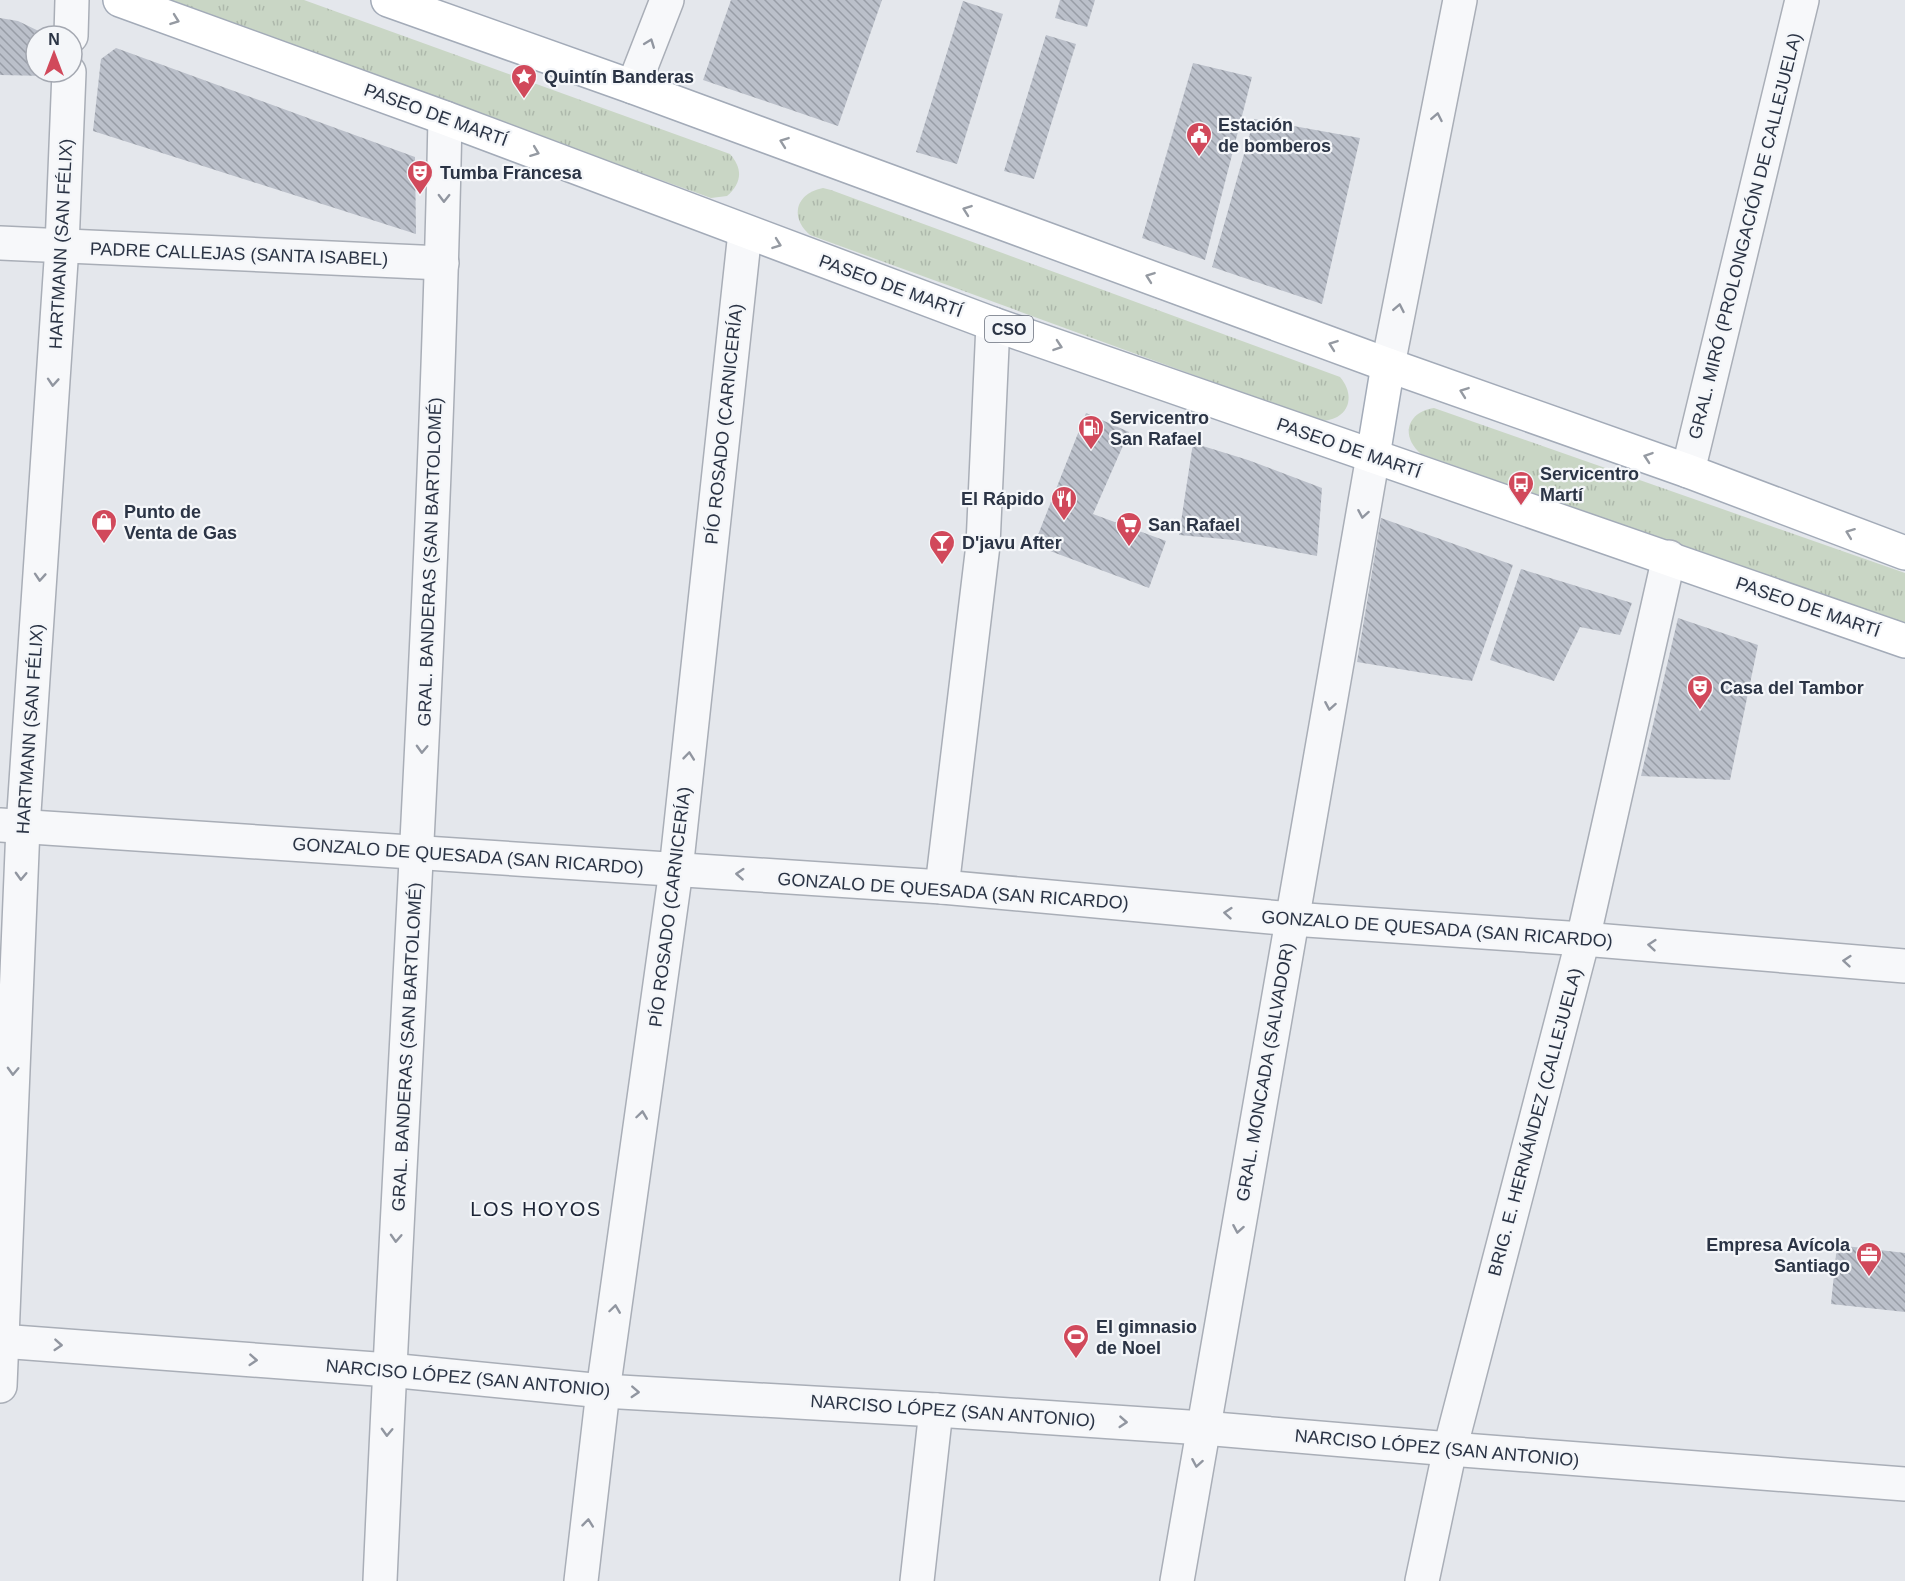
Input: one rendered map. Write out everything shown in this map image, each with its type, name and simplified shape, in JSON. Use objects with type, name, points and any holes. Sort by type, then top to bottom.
[{"type":"main road","name":"PASEO DE MARTÍ","points":[[120,0],[445,118],[993,324],[1669,557],[1905,641]]},
{"type":"main road","points":[[388,0],[633,87],[1388,365],[1688,471],[1905,553]]},
{"type":"main road","points":[[1373,456],[1388,365]]},
{"type":"street","points":[[71,24],[72,0]]},
{"type":"street","points":[[633,87],[667,0]]},
{"type":"street","points":[[1388,365],[1460,0]]},
{"type":"street","name":"GRAL. MIRÓ (PROLONGACIÓN DE CALLEJUELA)","points":[[1688,471],[1802,0]]},
{"type":"street","name":"HARTMANN (SAN FÉLIX)","points":[[0,1386],[11,826],[62,246],[69,84]]},
{"type":"street","name":"GRAL. BANDERAS (SAN BARTOLOMÉ)","points":[[380,1581],[389,1370],[418,852],[442,263],[445,118]]},
{"type":"street","name":"PÍO ROSADO (CARNICERÍA)","points":[[581,1581],[603,1390],[676,870],[745,232]]},
{"type":"street","name":"PADRE CALLEJAS (SANTA ISABEL)","points":[[0,243],[442,263]]},
{"type":"street","points":[[942,887],[983,545],[993,324]]},
{"type":"street","name":"GRAL. MONCADA (SALVADOR)","points":[[1177,1581],[1373,456]]},
{"type":"street","name":"BRIG. E. HERNÁNDEZ (CALLEJUELA)","points":[[1422,1581],[1449,1449],[1583,939],[1669,557]]},
{"type":"street","name":"GONZALO DE QUESADA (SAN RICARDO)","points":[[11,826],[942,887],[1292,919],[1583,939],[1905,966]]},
{"type":"street","name":"NARCISO LÓPEZ (SAN ANTONIO)","points":[[1,1341],[389,1370],[603,1390],[1203,1428],[1905,1484]]},
{"type":"street","points":[[917,1581],[936,1410]]},
{"type":"green space","points":[[160,0],[304,0],[730,154],[739,170],[738,181],[727,196],[711,198]]},
{"type":"green space","points":[[823,188],[1340,377],[1348,392],[1347,406],[1337,417],[1320,421],[810,235],[799,221],[798,207],[807,195]]},
{"type":"green space","points":[[1434,408],[1905,573],[1905,624],[1421,454],[1410,440],[1410,426],[1418,414]]},
{"type":"building","points":[[731,0],[882,0],[838,126],[703,80]]},
{"type":"building","points":[[1060,0],[1095,0],[1087,27],[1055,18]]},
{"type":"building","points":[[963,1],[1003,14],[957,164],[916,152]]},
{"type":"building","points":[[0,18],[24,24],[24,76],[0,75]]},
{"type":"building","points":[[1046,35],[1076,44],[1034,179],[1004,171]]},
{"type":"building","points":[[116,48],[415,157],[416,234],[93,131],[101,59]]},
{"type":"building","name":"Estación de bomberos","points":[[1193,63],[1252,77],[1205,260],[1142,238]]},
{"type":"building","points":[[1254,119],[1360,138],[1322,304],[1212,267]]},
{"type":"building","points":[[1086,413],[1129,432],[1093,514],[1166,541],[1149,588],[1034,545]]},
{"type":"building","points":[[1193,443],[1248,460],[1322,488],[1317,556],[1234,540],[1179,535]]},
{"type":"building","points":[[1381,518],[1513,565],[1472,681],[1357,662]]},
{"type":"building","points":[[1521,569],[1632,603],[1620,635],[1580,627],[1554,681],[1490,660]]},
{"type":"building","name":"Casa del Tambor","points":[[1678,618],[1758,645],[1730,780],[1641,776]]},
{"type":"building","name":"Empresa Avícola Santiago","points":[[1837,1245],[1905,1253],[1905,1312],[1831,1304]]},
{"type":"place","name":"Quintín Banderas","points":[[524,100]]},
{"type":"place","name":"Estación de bomberos","points":[[1199,158]]},
{"type":"place","name":"Tumba Francesa","points":[[420,196]]},
{"type":"place","name":"Servicentro San Rafael","points":[[1091,451]]},
{"type":"place","name":"Servicentro Martí","points":[[1521,507]]},
{"type":"place","name":"El Rápido","points":[[1064,522]]},
{"type":"place","name":"Punto de Venta de Gas","points":[[104,545]]},
{"type":"place","name":"San Rafael","points":[[1129,548]]},
{"type":"place","name":"D'javu After","points":[[942,566]]},
{"type":"place","name":"Casa del Tambor","points":[[1700,711]]},
{"type":"place","name":"Empresa Avícola Santiago","points":[[1869,1278]]},
{"type":"place","name":"El gimnasio de Noel","points":[[1076,1360]]},
{"type":"district","name":"LOS HOYOS","points":[[536,1209]]}]
